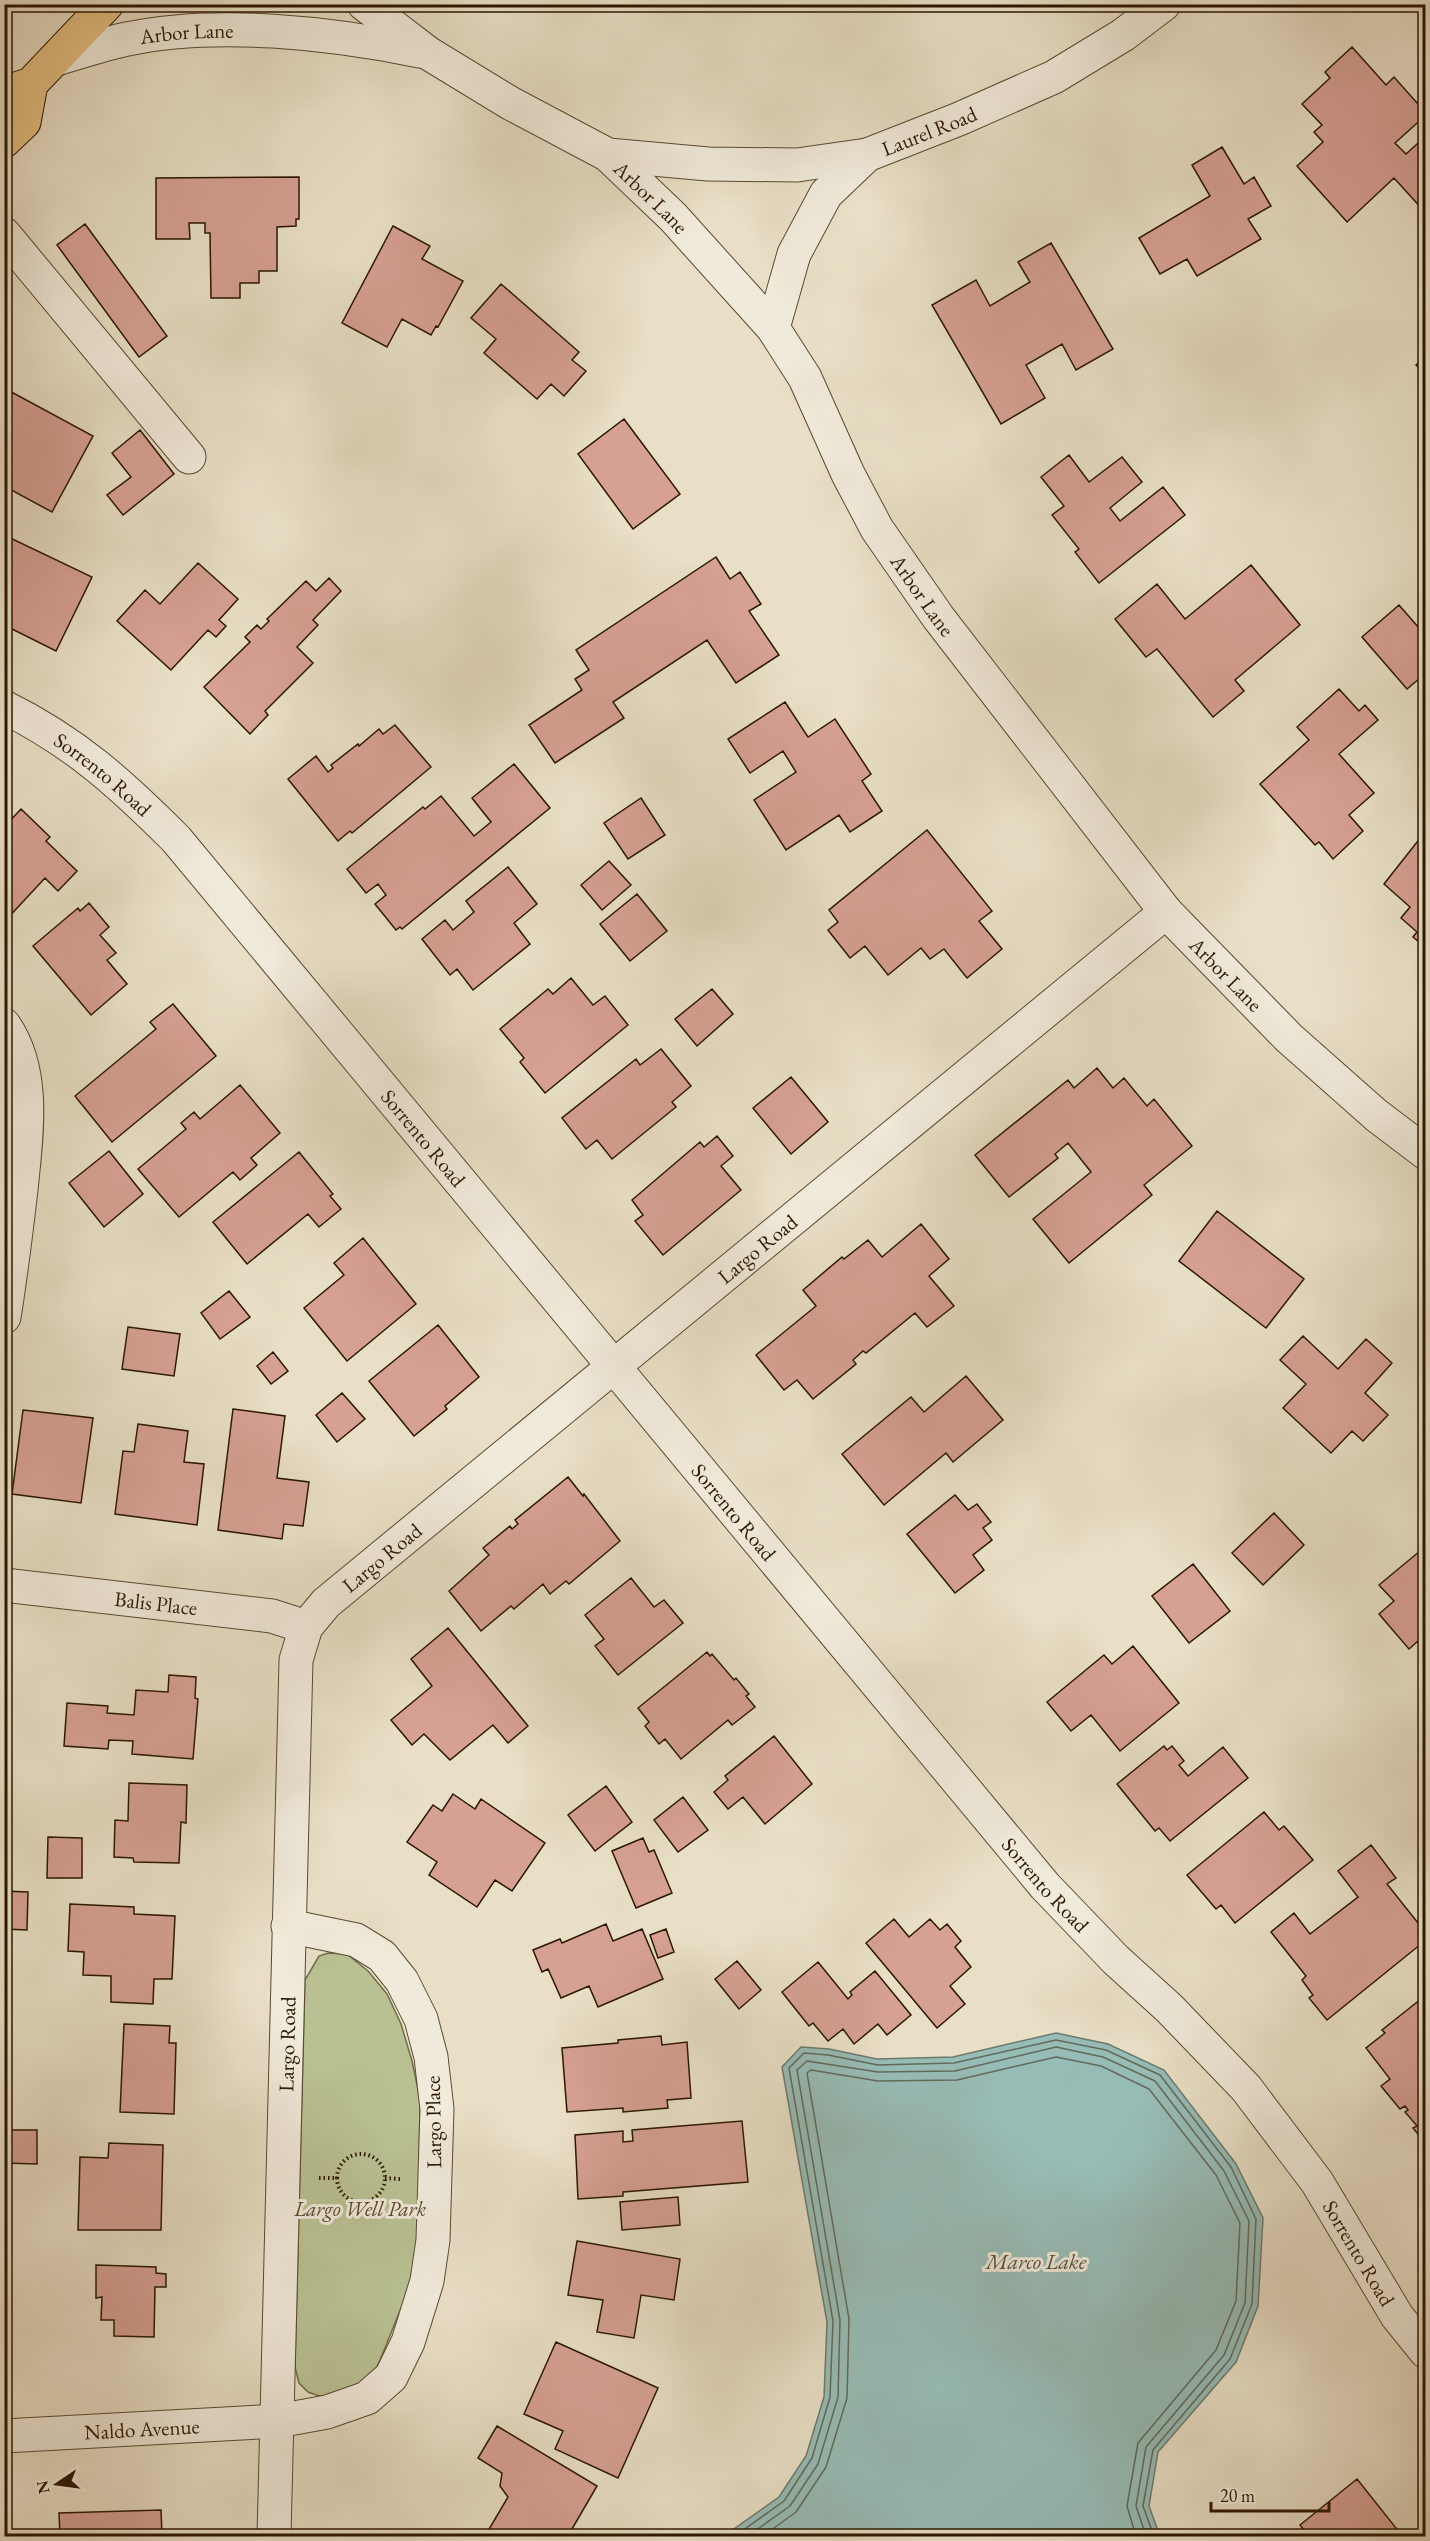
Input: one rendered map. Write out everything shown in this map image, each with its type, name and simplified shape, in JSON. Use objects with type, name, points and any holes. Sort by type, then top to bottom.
[{"type":"main road","points":[[4,141],[24,122],[18,88],[56,58],[107,4]]},
{"type":"street","name":"Arbor Lane","points":[[364,4],[428,53],[510,103],[608,155],[673,218],[773,328],[805,378],[848,474],[877,529],[938,617],[1166,912],[1289,1038],[1376,1115],[1425,1153]]},
{"type":"street","name":"Laurel Road","points":[[773,328],[794,254],[826,194],[867,155],[959,119],[1054,77],[1123,35],[1164,4]]},
{"type":"street","name":"Arbor Lane","points":[[56,58],[128,38],[186,32],[238,31],[374,42],[428,53]]},
{"type":"street","points":[[608,155],[708,164],[797,165],[867,155]]},
{"type":"street","points":[[4,234],[189,457]]},
{"type":"street","name":"Sorrento Road","points":[[4,707],[33,721],[91,759],[124,787],[176,839],[1044,1886],[1116,1960],[1169,2008],[1246,2088],[1317,2182],[1397,2316],[1425,2352]]},
{"type":"street","name":"Largo Road","points":[[274,2536],[296,1660],[306,1627],[326,1604],[1166,912]]},
{"type":"street","points":[[4,1025],[18,1050],[25,1084],[28,1121],[16,1237],[4,1317]]},
{"type":"street","name":"Balis Place","points":[[4,1585],[272,1617],[306,1627]]},
{"type":"street","name":"Largo Place","points":[[278,2421],[327,2412],[367,2398],[391,2377],[408,2342],[427,2281],[433,2240],[436,2109],[431,2057],[421,2019],[402,1981],[382,1956],[356,1940],[288,1926]]},
{"type":"street","name":"Naldo Avenue","points":[[4,2436],[278,2421]]},
{"type":"path","points":[[362,2153],[376,2158],[386,2178],[380,2194],[365,2202],[356,2202],[342,2194],[337,2178],[341,2163],[362,2153]]},
{"type":"path","points":[[318,2178],[337,2178]]},
{"type":"green space","name":"Largo Well Park","points":[[328,1953],[347,1954],[368,1971],[387,1994],[401,2024],[420,2099],[418,2240],[408,2291],[378,2365],[365,2384],[325,2398],[308,2392],[299,2383],[295,2367],[305,1980],[319,1956]]},
{"type":"water","name":"Marco Lake","points":[[1056,2033],[1108,2044],[1164,2070],[1236,2164],[1263,2218],[1258,2306],[1236,2362],[1158,2452],[1149,2506],[1160,2536],[724,2536],[779,2497],[806,2456],[824,2397],[827,2322],[782,2067],[801,2047],[829,2049],[877,2059],[953,2057]]},
{"type":"building","points":[[1352,47],[1386,85],[1394,77],[1426,113],[1395,143],[1406,154],[1426,136],[1425,212],[1394,178],[1347,222],[1297,166],[1323,142],[1314,132],[1322,125],[1302,104],[1330,78],[1325,72]]},
{"type":"building","points":[[1222,147],[1244,184],[1254,177],[1271,206],[1248,219],[1261,239],[1197,276],[1187,259],[1160,274],[1139,238],[1210,196],[1192,165]]},
{"type":"building","points":[[299,177],[299,219],[296,219],[296,226],[277,227],[277,271],[259,271],[259,283],[240,283],[240,298],[211,298],[210,233],[205,233],[205,223],[189,223],[190,239],[156,239],[156,178]]},
{"type":"building","points":[[85,224],[167,336],[139,357],[57,245]]},
{"type":"building","points":[[393,226],[430,246],[422,259],[463,281],[438,327],[436,326],[431,335],[402,319],[387,347],[342,323]]},
{"type":"building","points":[[1051,243],[1113,349],[1076,370],[1062,344],[1026,365],[1045,398],[1001,424],[932,305],[976,280],[990,306],[1030,282],[1018,262]]},
{"type":"building","points":[[501,284],[579,352],[572,360],[586,371],[564,396],[551,384],[537,399],[484,353],[496,339],[471,318]]},
{"type":"building","points":[[1426,356],[1426,375],[1416,365]]},
{"type":"building","points":[[4,388],[93,436],[52,512],[4,486]]},
{"type":"building","points":[[624,419],[680,494],[633,529],[578,454]]},
{"type":"building","points":[[140,430],[174,474],[123,515],[107,495],[131,477],[112,453]]},
{"type":"building","points":[[1069,455],[1089,482],[1122,457],[1142,482],[1110,508],[1120,521],[1163,487],[1185,515],[1099,583],[1075,552],[1079,549],[1052,515],[1064,506],[1041,477]]},
{"type":"building","points":[[4,535],[92,577],[56,651],[4,625]]},
{"type":"building","points":[[716,557],[730,579],[740,572],[761,604],[749,611],[779,655],[736,683],[707,640],[613,702],[624,718],[555,763],[529,725],[582,690],[575,679],[589,670],[576,650]]},
{"type":"building","points":[[198,563],[238,599],[219,620],[226,626],[216,637],[208,630],[171,670],[117,621],[145,590],[160,604]]},
{"type":"building","points":[[1251,565],[1300,625],[1235,680],[1244,691],[1213,717],[1157,649],[1146,657],[1115,619],[1157,584],[1185,619]]},
{"type":"building","points":[[329,578],[341,591],[313,620],[318,625],[297,647],[313,663],[265,711],[268,715],[250,734],[204,687],[250,642],[245,637],[257,625],[261,629],[269,621],[267,619],[306,581],[316,591]]},
{"type":"building","points":[[1399,605],[1426,636],[1426,673],[1407,689],[1362,637]]},
{"type":"building","points":[[1339,689],[1359,711],[1365,705],[1378,720],[1339,754],[1374,793],[1349,815],[1363,831],[1333,859],[1319,842],[1315,845],[1260,784],[1309,740],[1297,727]]},
{"type":"building","points":[[785,702],[808,737],[835,719],[871,774],[862,781],[882,811],[850,832],[839,815],[786,850],[754,800],[796,772],[783,751],[750,773],[728,739]]},
{"type":"building","points":[[395,725],[431,767],[352,833],[350,831],[338,841],[288,779],[316,756],[328,772],[333,768],[331,765],[379,729],[383,734]]},
{"type":"building","points":[[514,764],[550,808],[402,929],[400,927],[396,930],[375,904],[386,895],[378,884],[366,893],[347,869],[423,807],[425,809],[441,796],[474,836],[491,822],[472,798]]},
{"type":"building","points":[[641,798],[665,835],[628,859],[604,823]]},
{"type":"building","points":[[21,809],[50,837],[46,841],[77,871],[58,891],[45,878],[4,922],[4,827]]},
{"type":"building","points":[[927,830],[992,911],[979,921],[1002,949],[967,978],[944,949],[930,959],[921,948],[888,975],[865,946],[850,958],[828,930],[838,922],[829,910]]},
{"type":"building","points":[[1421,837],[1426,841],[1426,948],[1413,937],[1417,932],[1401,918],[1410,907],[1384,884]]},
{"type":"building","points":[[609,861],[631,885],[602,910],[581,885]]},
{"type":"building","points":[[508,867],[537,904],[514,923],[530,944],[473,990],[457,969],[450,975],[422,939],[445,920],[453,930],[474,912],[466,901]]},
{"type":"building","points":[[637,894],[667,931],[630,961],[600,924]]},
{"type":"building","points":[[89,903],[109,927],[100,935],[116,953],[107,960],[127,984],[91,1015],[33,946],[78,908],[80,911]]},
{"type":"building","points":[[571,978],[593,1005],[605,996],[628,1025],[545,1093],[520,1062],[524,1058],[500,1029],[548,989],[553,994]]},
{"type":"building","points":[[712,989],[733,1014],[697,1046],[675,1019]]},
{"type":"building","points":[[173,1004],[216,1056],[112,1142],[75,1096],[156,1029],[150,1022]]},
{"type":"building","points":[[661,1049],[691,1086],[672,1102],[676,1107],[612,1159],[597,1140],[586,1149],[562,1118],[636,1059],[640,1065]]},
{"type":"building","points":[[1097,1068],[1113,1088],[1124,1078],[1147,1106],[1154,1099],[1192,1146],[1144,1185],[1152,1195],[1069,1263],[1033,1219],[1091,1172],[1068,1143],[1055,1154],[1058,1158],[1009,1197],[975,1155],[1068,1080],[1074,1088]]},
{"type":"building","points":[[791,1077],[828,1122],[791,1154],[753,1108]]},
{"type":"building","points":[[240,1085],[280,1133],[251,1158],[257,1165],[240,1180],[233,1172],[179,1217],[138,1169],[186,1129],[181,1123],[194,1112],[200,1119]]},
{"type":"building","points":[[717,1136],[733,1156],[721,1166],[741,1190],[663,1255],[635,1221],[643,1215],[632,1200],[700,1142],[704,1147]]},
{"type":"building","points":[[109,1151],[143,1194],[104,1227],[69,1183]]},
{"type":"building","points":[[299,1152],[333,1194],[330,1196],[341,1209],[319,1227],[308,1214],[247,1264],[213,1222]]},
{"type":"building","points":[[1217,1211],[1304,1279],[1266,1328],[1179,1261]]},
{"type":"building","points":[[921,1224],[949,1259],[929,1276],[954,1306],[927,1327],[915,1313],[866,1353],[863,1351],[853,1360],[856,1364],[813,1399],[797,1380],[784,1390],[756,1355],[816,1306],[803,1290],[842,1257],[844,1259],[868,1240],[882,1257]]},
{"type":"building","points":[[363,1238],[416,1304],[347,1361],[304,1308],[344,1275],[334,1263]]},
{"type":"building","points":[[229,1291],[250,1317],[220,1339],[201,1313]]},
{"type":"building","points":[[438,1325],[479,1377],[445,1406],[447,1409],[414,1436],[369,1381]]},
{"type":"building","points":[[128,1327],[180,1334],[174,1376],[122,1369]]},
{"type":"building","points":[[1303,1336],[1338,1369],[1366,1339],[1392,1363],[1365,1393],[1388,1415],[1363,1441],[1352,1431],[1331,1453],[1283,1408],[1306,1384],[1280,1360]]},
{"type":"building","points":[[273,1352],[288,1371],[271,1384],[257,1366]]},
{"type":"building","points":[[966,1376],[1003,1420],[953,1462],[946,1453],[884,1505],[842,1454],[911,1397],[924,1412]]},
{"type":"building","points":[[342,1393],[365,1419],[337,1442],[316,1415]]},
{"type":"building","points":[[233,1409],[285,1416],[277,1478],[309,1482],[303,1526],[284,1524],[282,1539],[218,1530]]},
{"type":"building","points":[[23,1410],[93,1418],[81,1503],[12,1494]]},
{"type":"building","points":[[138,1424],[188,1431],[184,1462],[204,1464],[197,1525],[115,1514],[123,1451],[134,1452]]},
{"type":"building","points":[[568,1477],[620,1541],[569,1584],[566,1581],[550,1594],[543,1584],[514,1609],[511,1606],[481,1631],[449,1591],[489,1555],[483,1548],[510,1526],[512,1529],[518,1524],[515,1520]]},
{"type":"building","points":[[955,1495],[968,1510],[977,1504],[991,1522],[983,1528],[992,1540],[973,1555],[984,1570],[955,1593],[907,1534]]},
{"type":"building","points":[[1274,1513],[1304,1545],[1263,1585],[1232,1553]]},
{"type":"building","points":[[1426,1546],[1426,1650],[1418,1641],[1409,1649],[1379,1614],[1394,1601],[1379,1585]]},
{"type":"building","points":[[1193,1564],[1230,1611],[1189,1643],[1152,1596]]},
{"type":"building","points":[[631,1578],[654,1607],[664,1600],[683,1623],[618,1675],[595,1646],[604,1639],[585,1615]]},
{"type":"building","points":[[448,1628],[528,1726],[508,1743],[493,1725],[450,1760],[424,1734],[412,1745],[391,1720],[432,1686],[411,1659]]},
{"type":"building","points":[[1133,1646],[1179,1703],[1120,1751],[1091,1715],[1071,1731],[1047,1702],[1104,1655],[1112,1664]]},
{"type":"building","points":[[707,1652],[710,1656],[712,1654],[734,1680],[736,1678],[749,1694],[746,1696],[755,1707],[732,1725],[728,1720],[681,1759],[665,1739],[659,1744],[645,1726],[649,1722],[638,1708]]},
{"type":"building","points":[[169,1675],[196,1677],[195,1698],[198,1699],[193,1759],[132,1754],[133,1741],[109,1740],[108,1749],[64,1746],[67,1703],[108,1706],[107,1713],[134,1715],[136,1690],[168,1692]]},
{"type":"building","points":[[774,1736],[812,1784],[765,1824],[743,1797],[728,1809],[714,1792],[728,1780],[725,1776]]},
{"type":"building","points":[[1164,1746],[1167,1750],[1172,1746],[1184,1761],[1179,1765],[1188,1776],[1223,1747],[1248,1778],[1170,1841],[1159,1828],[1155,1831],[1117,1784]]},
{"type":"building","points":[[129,1783],[187,1785],[186,1823],[181,1822],[179,1863],[134,1862],[133,1858],[114,1857],[115,1820],[128,1821]]},
{"type":"building","points":[[606,1786],[632,1822],[595,1851],[568,1815]]},
{"type":"building","points":[[453,1794],[475,1809],[481,1799],[545,1843],[512,1891],[495,1880],[477,1907],[429,1875],[437,1862],[407,1842],[433,1805],[442,1811]]},
{"type":"building","points":[[683,1797],[708,1830],[678,1852],[654,1820]]},
{"type":"building","points":[[1264,1812],[1279,1830],[1284,1826],[1313,1860],[1235,1923],[1221,1905],[1216,1909],[1187,1875]]},
{"type":"building","points":[[48,1837],[82,1838],[82,1878],[47,1878]]},
{"type":"building","points":[[643,1838],[649,1852],[654,1850],[672,1893],[636,1908],[612,1851]]},
{"type":"building","points":[[1371,1845],[1396,1878],[1387,1884],[1426,1933],[1426,1940],[1327,2020],[1309,1998],[1313,1995],[1302,1980],[1306,1976],[1271,1932],[1294,1913],[1310,1934],[1358,1897],[1338,1871]]},
{"type":"building","points":[[4,1891],[28,1892],[27,1930],[4,1929]]},
{"type":"building","points":[[70,1904],[134,1907],[134,1914],[175,1916],[172,1979],[154,1979],[153,2004],[111,2002],[111,1976],[83,1975],[84,1952],[68,1951]]},
{"type":"building","points":[[894,1919],[909,1937],[930,1919],[940,1930],[947,1924],[961,1941],[955,1947],[971,1967],[950,1986],[965,2004],[937,2028],[866,1943]]},
{"type":"building","points":[[606,1924],[613,1941],[642,1929],[663,1979],[598,2007],[589,1986],[561,1998],[548,1969],[542,1972],[533,1950],[560,1939],[562,1943]]},
{"type":"building","points":[[666,1929],[674,1952],[658,1958],[650,1935]]},
{"type":"building","points":[[737,1961],[761,1990],[739,2009],[715,1979]]},
{"type":"building","points":[[818,1962],[848,1999],[852,1995],[850,1992],[875,1971],[911,2015],[887,2035],[878,2024],[854,2044],[843,2029],[828,2041],[813,2023],[809,2026],[782,1992]]},
{"type":"building","points":[[1421,1999],[1426,2005],[1425,2143],[1413,2128],[1417,2126],[1405,2112],[1408,2110],[1405,2106],[1400,2109],[1381,2086],[1390,2079],[1366,2048],[1385,2033],[1382,2030]]},
{"type":"building","points":[[124,2024],[170,2026],[169,2043],[176,2043],[174,2114],[120,2112]]},
{"type":"building","points":[[661,2036],[662,2045],[687,2042],[691,2098],[667,2100],[668,2108],[623,2112],[623,2108],[567,2112],[562,2048]]},
{"type":"building","points":[[742,2121],[748,2182],[623,2192],[623,2196],[578,2199],[575,2135],[623,2131],[623,2142],[633,2141],[632,2130]]},
{"type":"building","points":[[4,2130],[37,2130],[37,2164],[4,2163]]},
{"type":"building","points":[[109,2143],[163,2145],[161,2230],[78,2230],[80,2157],[108,2158]]},
{"type":"building","points":[[678,2197],[680,2225],[622,2230],[620,2202]]},
{"type":"building","points":[[577,2241],[680,2259],[674,2300],[641,2295],[634,2338],[597,2332],[603,2300],[568,2295]]},
{"type":"building","points":[[96,2265],[156,2267],[156,2273],[166,2274],[166,2287],[155,2287],[154,2337],[114,2336],[114,2320],[101,2320],[102,2297],[96,2298]]},
{"type":"building","points":[[556,2342],[658,2388],[618,2478],[555,2449],[563,2431],[524,2414]]},
{"type":"building","points":[[497,2426],[597,2486],[568,2536],[485,2536],[508,2497],[500,2486],[502,2473],[478,2458]]},
{"type":"building","points":[[1357,2479],[1400,2533],[1396,2536],[1296,2536],[1304,2530],[1300,2525]]},
{"type":"building","points":[[161,2510],[162,2536],[60,2536],[59,2513]]},
{"type":"building","points":[[51,2535],[51,2536],[14,2536]]}]
